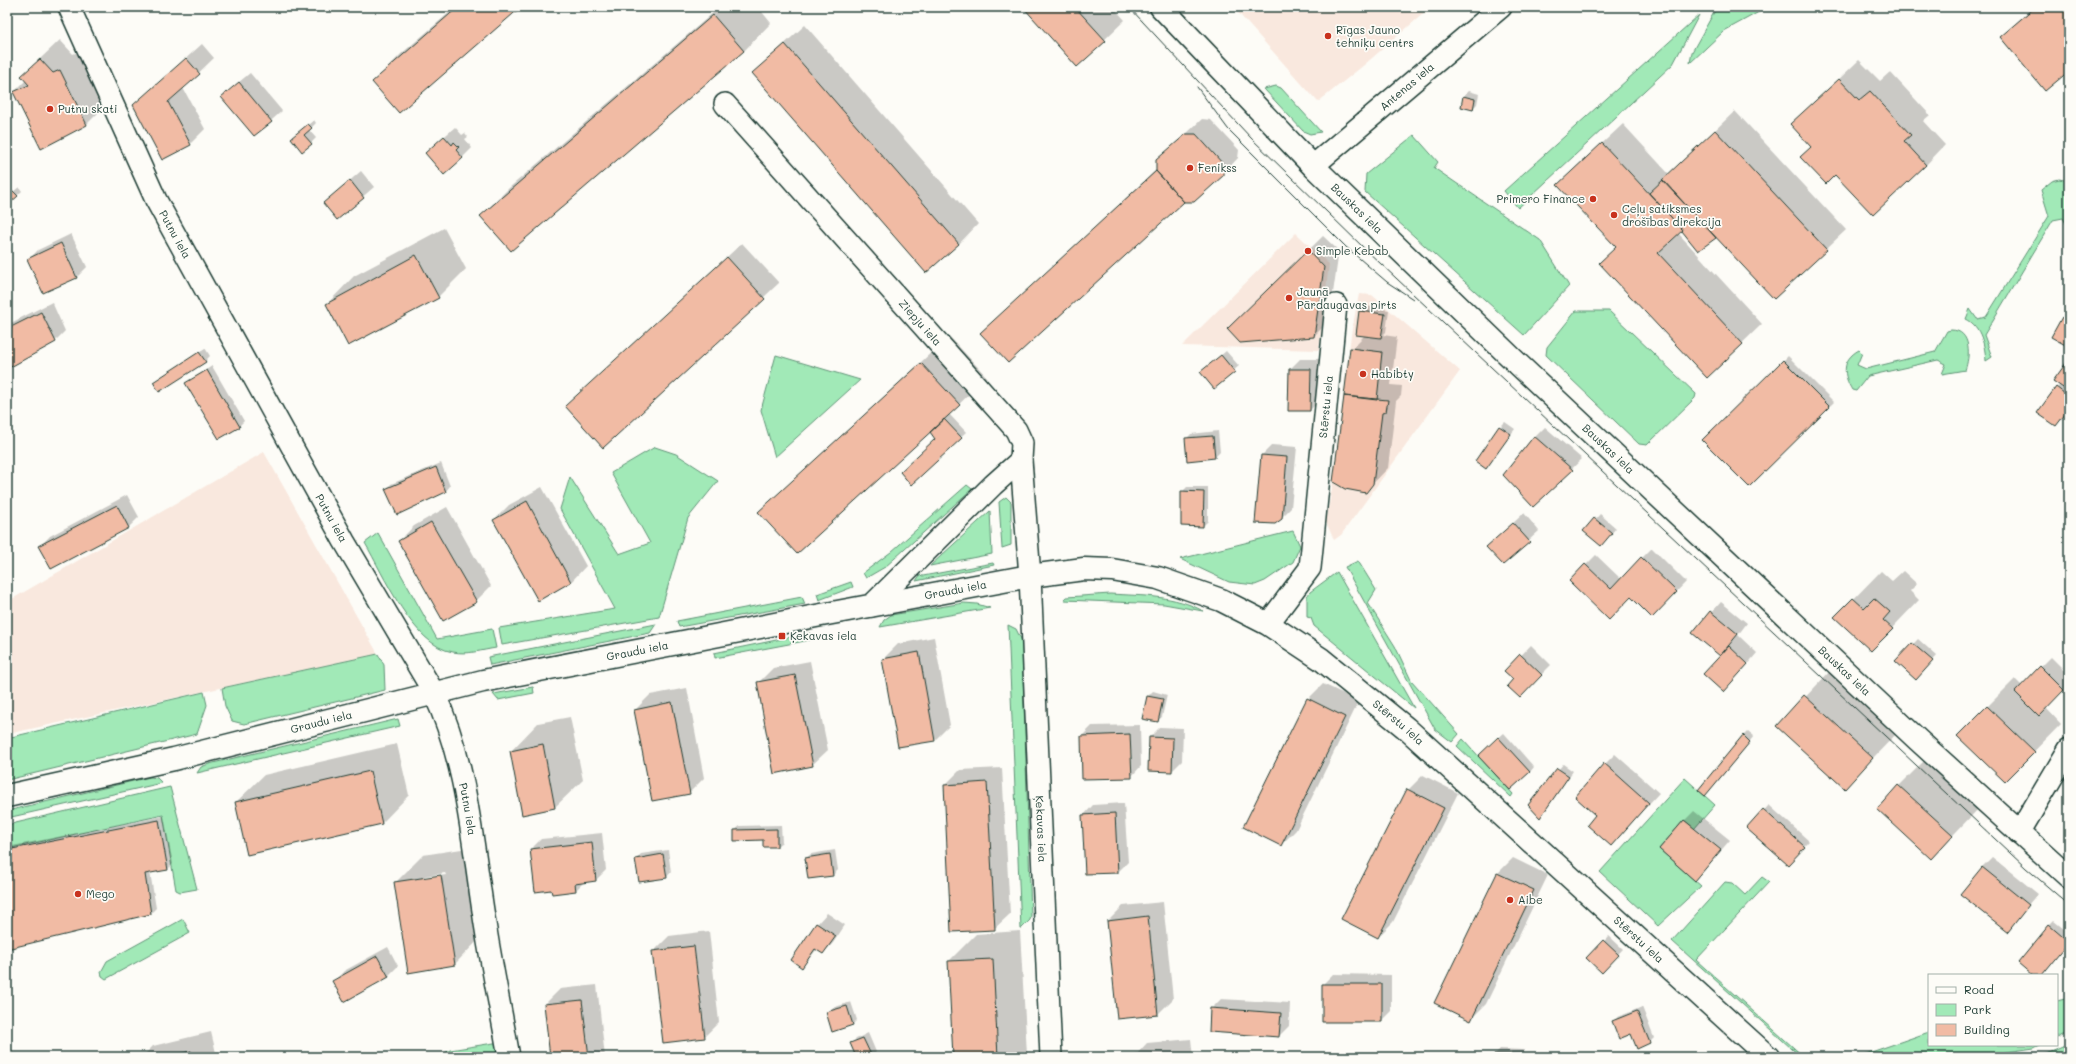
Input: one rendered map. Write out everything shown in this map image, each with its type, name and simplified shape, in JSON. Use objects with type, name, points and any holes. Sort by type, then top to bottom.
[{"type":"main road","name":"Bauskas iela","points":[[1161,7],[1313,166],[1658,497],[2019,833],[2069,877]]},
{"type":"main road","name":"Graudu iela","points":[[7,796],[174,759],[483,681],[1030,576],[1084,569],[1112,570],[1158,578],[1221,600],[1268,624]]},
{"type":"main road","name":"Stērstu iela","points":[[1268,624],[1321,659],[1406,728],[1768,1057]]},
{"type":"street","name":"Putnu iela","points":[[69,7],[160,207],[344,542],[434,693],[446,718],[462,768],[487,938],[509,1057]]},
{"type":"street","name":"Antenas iela","points":[[1313,166],[1501,7]]},
{"type":"street","name":"Ziepju iela","points":[[725,104],[1016,430],[1022,443],[1021,460],[1030,576]]},
{"type":"street","name":"Stērstu iela","points":[[1268,624],[1310,568],[1336,305]]},
{"type":"street","points":[[871,606],[993,485],[1021,460]]},
{"type":"street","name":"Ķekavas iela","points":[[1030,576],[1051,1057]]},
{"type":"street","points":[[2019,833],[2069,749]]},
{"type":"shaded area","name":"Rīgas Jauno tehniķu centrs","points":[[1233,7],[1431,7],[1364,65],[1318,102]]},
{"type":"shaded area","points":[[1296,233],[1329,264],[1319,350],[1182,346]]},
{"type":"shaded area","points":[[1359,294],[1372,295],[1460,371],[1341,535],[1334,540],[1326,522],[1333,482],[1351,335]]},
{"type":"shaded area","points":[[264,452],[378,654],[7,734],[7,602]]},
{"type":"green space","points":[[1717,7],[1768,7],[1724,31],[1690,63],[1692,52]]},
{"type":"green space","points":[[1699,15],[1673,64],[1518,208],[1504,191]]},
{"type":"green space","points":[[1276,86],[1281,88],[1321,132],[1310,134],[1303,131],[1264,89]]},
{"type":"green space","points":[[1414,135],[1438,162],[1434,168],[1540,240],[1569,286],[1524,335],[1365,192],[1366,174]]},
{"type":"green space","points":[[2059,179],[2069,181],[2069,229],[2063,218],[2053,220],[1984,335],[1992,357],[1986,361],[1985,349],[1979,331],[1966,319],[1970,309],[1977,319],[1986,317],[2049,216],[2041,190],[2052,181]]},
{"type":"green space","points":[[1576,311],[1609,311],[1696,394],[1695,398],[1647,445],[1639,444],[1546,355],[1547,347]]},
{"type":"green space","points":[[1947,331],[1958,331],[1963,334],[1966,339],[1968,345],[1968,358],[1965,370],[1942,374],[1946,364],[1938,360],[1868,376],[1856,391],[1852,390],[1847,379],[1845,368],[1849,358],[1859,350],[1862,353],[1857,365],[1866,369],[1935,352]]},
{"type":"green space","points":[[776,355],[860,380],[775,457],[761,410]]},
{"type":"green space","points":[[655,447],[676,454],[718,481],[688,518],[659,617],[502,645],[499,628],[615,609],[560,509],[570,477],[619,554],[650,543],[611,473]]},
{"type":"green space","points":[[967,485],[972,489],[885,567],[866,578],[863,573],[891,552]]},
{"type":"green space","points":[[1006,497],[1011,502],[1011,545],[1002,548],[999,502]]},
{"type":"green space","points":[[990,511],[992,554],[930,566]]},
{"type":"green space","points":[[1293,531],[1300,546],[1293,562],[1265,581],[1255,585],[1229,582],[1180,559]]},
{"type":"green space","points":[[378,533],[437,639],[492,629],[496,648],[469,653],[458,653],[439,647],[425,637],[401,607],[365,543]]},
{"type":"green space","points":[[1358,561],[1376,590],[1368,603],[1395,646],[1411,680],[1459,734],[1452,742],[1435,729],[1345,567]]},
{"type":"green space","points":[[993,563],[994,565],[916,581],[920,575],[923,576]]},
{"type":"green space","points":[[1337,572],[1414,708],[1314,626],[1311,618],[1307,617],[1307,596],[1310,592]]},
{"type":"green space","points":[[851,582],[853,587],[819,600],[817,594]]},
{"type":"green space","points":[[1110,594],[1170,599],[1203,611],[1164,604],[1064,600],[1067,597]]},
{"type":"green space","points":[[802,597],[805,604],[679,627],[677,621]]},
{"type":"green space","points":[[964,603],[977,604],[990,608],[880,627],[884,620],[891,615]]},
{"type":"green space","points":[[656,624],[650,633],[490,665],[488,657]]},
{"type":"green space","points":[[1008,625],[1016,629],[1022,641],[1031,916],[1030,920],[1021,929]]},
{"type":"green space","points":[[810,633],[810,640],[715,658],[714,653]]},
{"type":"green space","points":[[378,654],[384,665],[385,690],[244,724],[232,721],[225,706],[222,688]]},
{"type":"green space","points":[[533,687],[534,693],[498,700],[493,694]]},
{"type":"green space","points":[[204,692],[207,705],[197,734],[7,780],[7,738]]},
{"type":"green space","points":[[398,719],[400,726],[197,773],[201,767],[209,764]]},
{"type":"green space","points":[[1463,739],[1513,794],[1511,797],[1457,746]]},
{"type":"green space","points":[[150,777],[157,778],[162,783],[7,818],[7,811]]},
{"type":"green space","points":[[1685,778],[1715,805],[1694,829],[1684,820],[1659,849],[1701,886],[1658,926],[1600,872]]},
{"type":"green space","points":[[170,787],[197,889],[180,892],[176,890],[163,815],[7,849],[7,825]]},
{"type":"green space","points":[[1762,877],[1769,882],[1696,960],[1804,1057],[1801,1057],[1672,941],[1725,882],[1732,883],[1745,895]]},
{"type":"green space","points":[[183,919],[190,933],[106,979],[102,976],[101,972],[107,961]]},
{"type":"green space","points":[[2069,998],[2069,1032],[2058,1038],[2058,1001]]},
{"type":"green space","points":[[1928,1032],[1928,1046],[2038,1046],[2034,1048],[1973,1057],[1857,1057]]},
{"type":"green space","points":[[500,1042],[501,1057],[439,1057],[450,1050]]},
{"type":"green space","points":[[2069,1044],[2069,1057],[2033,1057],[2047,1054]]},
{"type":"building","points":[[458,7],[521,7],[399,113],[372,82]]},
{"type":"building","points":[[1023,7],[1075,7],[1106,41],[1077,67]]},
{"type":"building","points":[[2035,7],[2069,7],[2069,71],[2045,91],[2000,37]]},
{"type":"building","points":[[713,15],[744,51],[511,251],[480,216]]},
{"type":"building","points":[[785,44],[959,244],[926,273],[752,73]]},
{"type":"building","points":[[186,58],[200,74],[168,102],[191,145],[162,160],[133,105]]},
{"type":"building","name":"Putnu skati","points":[[40,59],[53,73],[60,70],[87,125],[41,149],[13,92],[29,85],[21,76]]},
{"type":"building","points":[[1839,79],[1859,100],[1870,91],[1911,135],[1904,141],[1926,165],[1873,215],[1835,175],[1826,184],[1800,157],[1811,147],[1790,124]]},
{"type":"building","points":[[239,82],[272,122],[254,136],[221,97]]},
{"type":"building","points":[[1463,96],[1475,99],[1473,110],[1461,107]]},
{"type":"building","points":[[308,124],[312,128],[304,135],[312,144],[302,152],[291,138]]},
{"type":"building","points":[[1715,130],[1827,250],[1774,299],[1662,180]]},
{"type":"building","name":"Fenikss","points":[[1186,134],[1196,134],[1224,165],[1224,175],[1194,202],[1184,202],[1156,171],[1156,160]]},
{"type":"building","points":[[444,136],[452,145],[454,142],[459,147],[456,150],[463,158],[444,175],[425,153]]},
{"type":"building","points":[[1602,143],[1683,230],[1658,253],[1743,344],[1707,378],[1599,263],[1616,247],[1557,185]]},
{"type":"building","points":[[1156,171],[1184,202],[1008,363],[980,333]]},
{"type":"building","points":[[350,180],[364,198],[337,220],[323,203]]},
{"type":"building","points":[[1663,180],[1716,238],[1698,251],[1682,231],[1683,230],[1649,193]]},
{"type":"building","points":[[13,191],[18,196],[9,204],[7,196]]},
{"type":"building","points":[[61,243],[77,278],[43,293],[27,259]]},
{"type":"building","name":"Jaunā Pārdaugavas pirts","points":[[1308,250],[1324,267],[1314,337],[1240,343],[1227,329]]},
{"type":"building","points":[[416,255],[439,298],[348,346],[326,304]]},
{"type":"building","points":[[727,257],[765,299],[603,448],[565,406]]},
{"type":"building","points":[[1359,311],[1385,314],[1381,338],[1356,335]]},
{"type":"building","points":[[41,312],[56,342],[7,369],[7,329]]},
{"type":"building","points":[[2062,317],[2069,321],[2069,347],[2051,337]]},
{"type":"building","name":"Habibty","points":[[1350,348],[1382,352],[1377,400],[1344,396]]},
{"type":"building","points":[[199,352],[206,362],[159,392],[153,382]]},
{"type":"building","points":[[1221,355],[1235,372],[1214,389],[1200,372]]},
{"type":"building","points":[[2069,359],[2069,392],[2053,381]]},
{"type":"building","points":[[1783,360],[1830,407],[1749,487],[1702,440]]},
{"type":"building","points":[[921,363],[960,405],[797,554],[758,512]]},
{"type":"building","points":[[1289,369],[1311,369],[1310,411],[1288,411]]},
{"type":"building","points":[[207,370],[240,427],[219,439],[185,383]]},
{"type":"building","points":[[2056,387],[2069,397],[2069,409],[2056,426],[2037,413]]},
{"type":"building","points":[[1344,396],[1388,400],[1386,412],[1382,413],[1373,484],[1366,493],[1345,489],[1333,482]]},
{"type":"building","points":[[944,419],[962,438],[911,485],[900,472],[935,439],[930,432]]},
{"type":"building","points":[[1499,426],[1511,434],[1486,469],[1475,461]]},
{"type":"building","points":[[1213,436],[1215,458],[1187,461],[1185,438]]},
{"type":"building","points":[[1534,436],[1573,470],[1533,507],[1503,475]]},
{"type":"building","points":[[1261,455],[1287,457],[1282,519],[1275,524],[1255,523]]},
{"type":"building","points":[[436,467],[446,492],[397,515],[385,489]]},
{"type":"building","points":[[1181,491],[1204,492],[1203,527],[1181,526]]},
{"type":"building","points":[[527,501],[571,582],[538,601],[493,520]]},
{"type":"building","points":[[117,505],[129,528],[51,569],[38,546]]},
{"type":"building","points":[[1594,518],[1612,533],[1601,546],[1583,531]]},
{"type":"building","points":[[431,522],[477,602],[443,621],[398,541]]},
{"type":"building","points":[[1513,523],[1530,542],[1503,565],[1486,547]]},
{"type":"building","points":[[1641,557],[1677,592],[1652,618],[1631,597],[1609,620],[1569,581],[1585,564],[1611,589]]},
{"type":"building","points":[[1853,598],[1864,608],[1874,598],[1890,612],[1883,620],[1893,629],[1871,651],[1834,617]]},
{"type":"building","points":[[1710,611],[1738,634],[1720,656],[1692,633]]},
{"type":"building","points":[[1912,643],[1933,661],[1916,680],[1895,661]]},
{"type":"building","points":[[1729,646],[1748,664],[1723,692],[1703,674]]},
{"type":"building","points":[[919,652],[935,741],[898,747],[882,659]]},
{"type":"building","points":[[1520,654],[1542,675],[1520,698],[1507,686],[1513,679],[1504,671]]},
{"type":"building","points":[[2040,666],[2064,690],[2039,716],[2015,692]]},
{"type":"building","points":[[795,675],[813,766],[774,774],[757,682]]},
{"type":"building","points":[[1804,695],[1873,758],[1845,789],[1776,726]]},
{"type":"building","points":[[1147,696],[1163,699],[1158,722],[1142,719]]},
{"type":"building","points":[[1307,698],[1345,717],[1281,846],[1243,827]]},
{"type":"building","points":[[672,702],[690,794],[652,801],[634,710]]},
{"type":"building","points":[[1987,706],[2035,752],[2005,782],[1957,736]]},
{"type":"building","points":[[1130,734],[1132,778],[1082,779],[1081,736]]},
{"type":"building","points":[[1743,735],[1750,742],[1705,796],[1698,790]]},
{"type":"building","points":[[1149,737],[1173,738],[1172,772],[1148,771]]},
{"type":"building","points":[[1498,737],[1530,772],[1510,790],[1478,756]]},
{"type":"building","points":[[543,744],[555,808],[522,815],[510,751]]},
{"type":"building","points":[[1604,763],[1649,803],[1611,846],[1587,825],[1595,815],[1575,797]]},
{"type":"building","points":[[1557,768],[1569,776],[1540,818],[1528,805]]},
{"type":"building","points":[[370,771],[382,824],[247,855],[235,802]]},
{"type":"building","points":[[987,782],[995,930],[951,932],[944,785]]},
{"type":"building","points":[[1898,785],[1953,835],[1931,859],[1877,809]]},
{"type":"building","points":[[1407,789],[1444,808],[1378,938],[1341,919]]},
{"type":"building","points":[[1763,809],[1805,847],[1788,865],[1746,828]]},
{"type":"building","points":[[1115,813],[1118,873],[1085,874],[1082,815]]},
{"type":"building","name":"Mego","points":[[159,820],[168,870],[145,874],[151,914],[7,949],[7,850]]},
{"type":"building","points":[[1684,820],[1721,850],[1695,881],[1659,849]]},
{"type":"building","points":[[777,829],[777,847],[763,847],[763,840],[734,841],[734,830]]},
{"type":"building","points":[[592,842],[596,881],[575,884],[576,891],[552,894],[551,890],[535,892],[530,849]]},
{"type":"building","points":[[663,854],[667,878],[639,882],[635,859]]},
{"type":"building","points":[[830,854],[833,876],[808,879],[805,858]]},
{"type":"building","points":[[1982,867],[2029,905],[2008,932],[1960,894]]},
{"type":"building","points":[[1497,873],[1534,890],[1471,1021],[1434,1003]]},
{"type":"building","points":[[441,875],[455,965],[408,973],[394,882]]},
{"type":"building","points":[[1148,916],[1158,1015],[1117,1019],[1107,921]]},
{"type":"building","points":[[816,923],[836,936],[823,954],[815,949],[802,968],[791,960]]},
{"type":"building","points":[[2049,925],[2069,942],[2043,974],[2031,974],[2018,963]]},
{"type":"building","points":[[1603,940],[1619,955],[1602,973],[1586,958]]},
{"type":"building","points":[[694,946],[705,1038],[663,1043],[652,951]]},
{"type":"building","points":[[377,956],[389,977],[344,1002],[332,981]]},
{"type":"building","points":[[993,959],[998,1057],[953,1057],[948,961]]},
{"type":"building","points":[[1322,984],[1382,984],[1382,1022],[1322,1022]]},
{"type":"building","points":[[582,1000],[589,1057],[550,1057],[544,1004]]},
{"type":"building","points":[[847,1006],[853,1025],[832,1032],[826,1012]]},
{"type":"building","points":[[1210,1008],[1281,1013],[1279,1037],[1209,1032]]},
{"type":"building","points":[[1637,1011],[1650,1043],[1637,1049],[1631,1034],[1619,1039],[1612,1021]]},
{"type":"building","points":[[863,1038],[872,1057],[856,1057],[850,1043]]},
{"type":"building","points":[[191,1051],[192,1057],[167,1057]]},
{"type":"building","points":[[1494,1054],[1520,1054],[1520,1057],[1494,1057]]},
{"type":"tram line","points":[[1129,7],[1251,138],[1365,249],[2026,868],[2069,905]]},
{"type":"tram line","points":[[1197,87],[1228,129],[1346,247],[1387,282],[1413,299]]},
{"type":"place","name":"Rīgas Jauno tehniķu centrs","points":[[1328,36]]},
{"type":"place","name":"Putnu skati","points":[[50,109]]},
{"type":"place","name":"Fenikss","points":[[1190,168]]},
{"type":"place","name":"Primero Finance","points":[[1593,199]]},
{"type":"place","name":"Ceļu satiksmes drošības direkcija","points":[[1614,215]]},
{"type":"place","name":"Simple Kebab","points":[[1308,251]]},
{"type":"place","name":"Jaunā Pārdaugavas pirts","points":[[1289,298]]},
{"type":"place","name":"Habibty","points":[[1363,374]]},
{"type":"place","name":"Ķekavas iela","points":[[782,636]]},
{"type":"place","name":"Mego","points":[[78,894]]},
{"type":"place","name":"Aibe","points":[[1510,900]]}]
